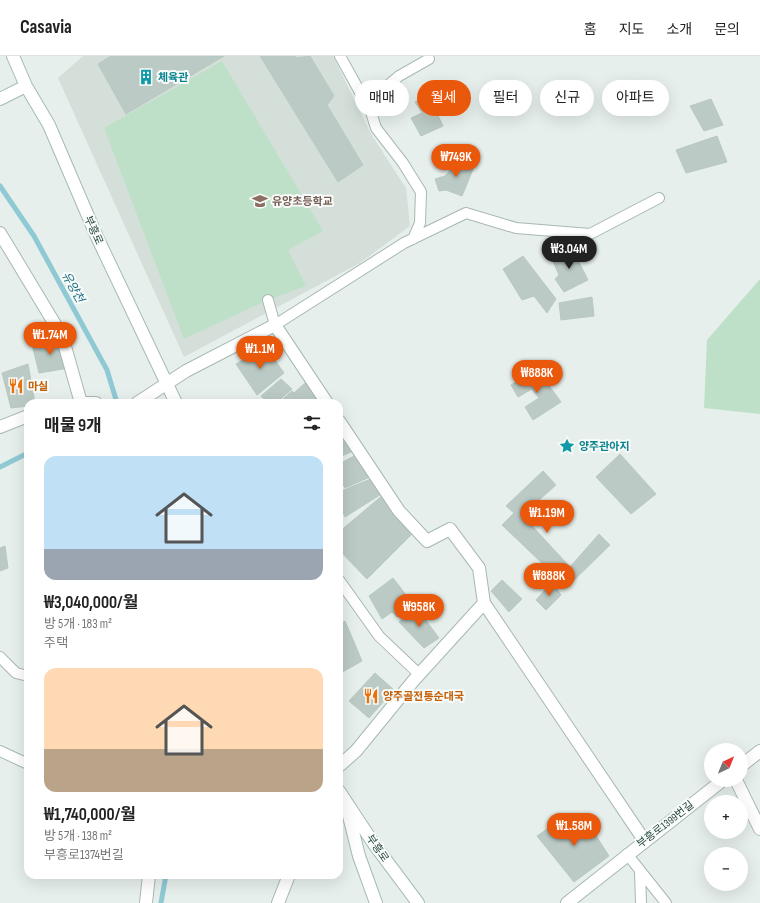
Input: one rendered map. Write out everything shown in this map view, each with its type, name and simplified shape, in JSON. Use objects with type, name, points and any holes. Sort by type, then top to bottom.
[{"type":"street","name":"부흥로","points":[[13,56],[26,86],[48,126],[96,237],[174,399]]},
{"type":"street","points":[[0,98],[26,86]]},
{"type":"street","points":[[0,233],[62,336],[80,399]]},
{"type":"street","points":[[143,399],[186,371],[275,325],[324,399]]},
{"type":"street","points":[[0,427],[24,418]]},
{"type":"street","points":[[343,427],[398,511],[427,541],[450,529],[479,568],[484,603],[644,840]]},
{"type":"street","points":[[343,762],[356,750],[419,674],[484,603]]},
{"type":"street","points":[[748,760],[760,751]]},
{"type":"street","name":"부흥로1399번길","points":[[567,903],[644,840],[714,787]]},
{"type":"street","points":[[739,787],[760,829]]},
{"type":"street","name":"부흥로","points":[[343,797],[374,844],[418,903]]},
{"type":"street","points":[[343,799],[359,856],[376,903]]},
{"type":"street","points":[[146,903],[149,879]]},
{"type":"street","points":[[278,903],[287,879]]},
{"type":"lane","points":[[340,56],[355,83]]},
{"type":"lane","points":[[394,80],[430,59]]},
{"type":"lane","points":[[372,116],[376,128],[421,192],[420,223],[413,239]]},
{"type":"lane","points":[[268,300],[275,325],[413,239],[466,213],[516,228],[590,234],[660,198]]},
{"type":"lane","points":[[343,586],[379,636],[419,674]]},
{"type":"lane","points":[[0,658],[16,673],[24,675]]},
{"type":"lane","points":[[0,751],[24,762]]},
{"type":"lane","name":"부흥로1399번길","points":[[627,854],[666,903]]},
{"type":"lane","points":[[640,871],[641,903]]},
{"type":"shaded area","name":"유양초등학교","points":[[83,56],[333,56],[355,101],[355,116],[362,116],[371,134],[406,188],[410,226],[360,263],[184,357],[58,78]]},
{"type":"green space","points":[[222,61],[323,231],[288,250],[306,286],[268,300],[184,339],[104,128]]},
{"type":"green space","points":[[760,279],[760,414],[704,408],[707,340]]},
{"type":"building","name":"체육관","points":[[111,56],[224,56],[126,114],[98,64]]},
{"type":"building","points":[[260,56],[295,56],[296,58],[310,56],[334,96],[327,105],[363,165],[338,182]]},
{"type":"building","points":[[711,99],[723,125],[704,131],[690,106]]},
{"type":"building","points":[[417,115],[438,116],[443,126],[421,136],[411,118]]},
{"type":"building","points":[[717,136],[727,162],[686,173],[676,150]]},
{"type":"building","points":[[462,157],[474,167],[462,196],[446,190],[439,191],[435,179],[445,176]]},
{"type":"building","points":[[571,246],[588,280],[564,292],[555,279],[559,275],[552,259]]},
{"type":"building","points":[[523,256],[556,299],[547,313],[534,296],[522,300],[503,269]]},
{"type":"building","points":[[592,297],[594,316],[561,320],[559,303]]},
{"type":"building","points":[[58,338],[69,368],[39,373],[32,344]]},
{"type":"building","points":[[265,346],[284,373],[257,395],[236,364]]},
{"type":"building","points":[[28,364],[34,399],[24,399],[24,406],[11,408],[2,373]]},
{"type":"building","points":[[537,369],[561,402],[533,420],[525,407],[539,398],[532,389],[518,397],[511,385]]},
{"type":"building","points":[[281,379],[292,389],[281,399],[264,399],[261,396]]},
{"type":"building","points":[[306,382],[318,396],[316,399],[283,399],[292,391],[294,393]]},
{"type":"building","points":[[292,391],[299,399],[283,399]]},
{"type":"building","points":[[343,431],[356,450],[343,455]]},
{"type":"building","points":[[620,454],[656,494],[631,514],[596,477]]},
{"type":"building","points":[[356,455],[370,477],[345,488],[343,484],[343,462]]},
{"type":"building","points":[[543,471],[556,485],[522,515],[570,567],[599,534],[610,545],[567,587],[502,525],[514,513],[506,506]]},
{"type":"building","points":[[373,478],[383,493],[345,517],[343,513],[343,490]]},
{"type":"building","points":[[384,494],[413,533],[367,579],[343,554],[343,529]]},
{"type":"building","points":[[5,546],[8,568],[0,571],[0,548]]},
{"type":"building","points":[[393,578],[413,604],[397,617],[392,612],[382,619],[369,596]]},
{"type":"building","points":[[502,580],[522,599],[509,612],[491,591]]},
{"type":"building","points":[[552,582],[561,595],[546,610],[536,600]]},
{"type":"building","points":[[416,607],[439,638],[424,648],[399,622]]},
{"type":"building","points":[[345,621],[362,661],[343,672],[343,622]]},
{"type":"building","name":"양주골전통순대국","points":[[375,673],[394,690],[369,718],[349,701]]},
{"type":"building","points":[[582,814],[609,856],[574,882],[537,836],[556,823],[560,827]]},
{"type":"waterway","name":"유양천","points":[[0,186],[34,236],[107,370],[116,399]]},
{"type":"waterway","points":[[0,467],[24,455]]},
{"type":"waterway","name":"유양천","points":[[161,903],[165,879]]},
{"type":"place","name":"체육관","points":[[146,77]]},
{"type":"place","name":"유양초등학교","points":[[260,201]]},
{"type":"place","name":"마실","points":[[16,386]]},
{"type":"place","name":"양주관아지","points":[[567,446]]},
{"type":"place","name":"양주골전통순대국","points":[[371,696]]}]
